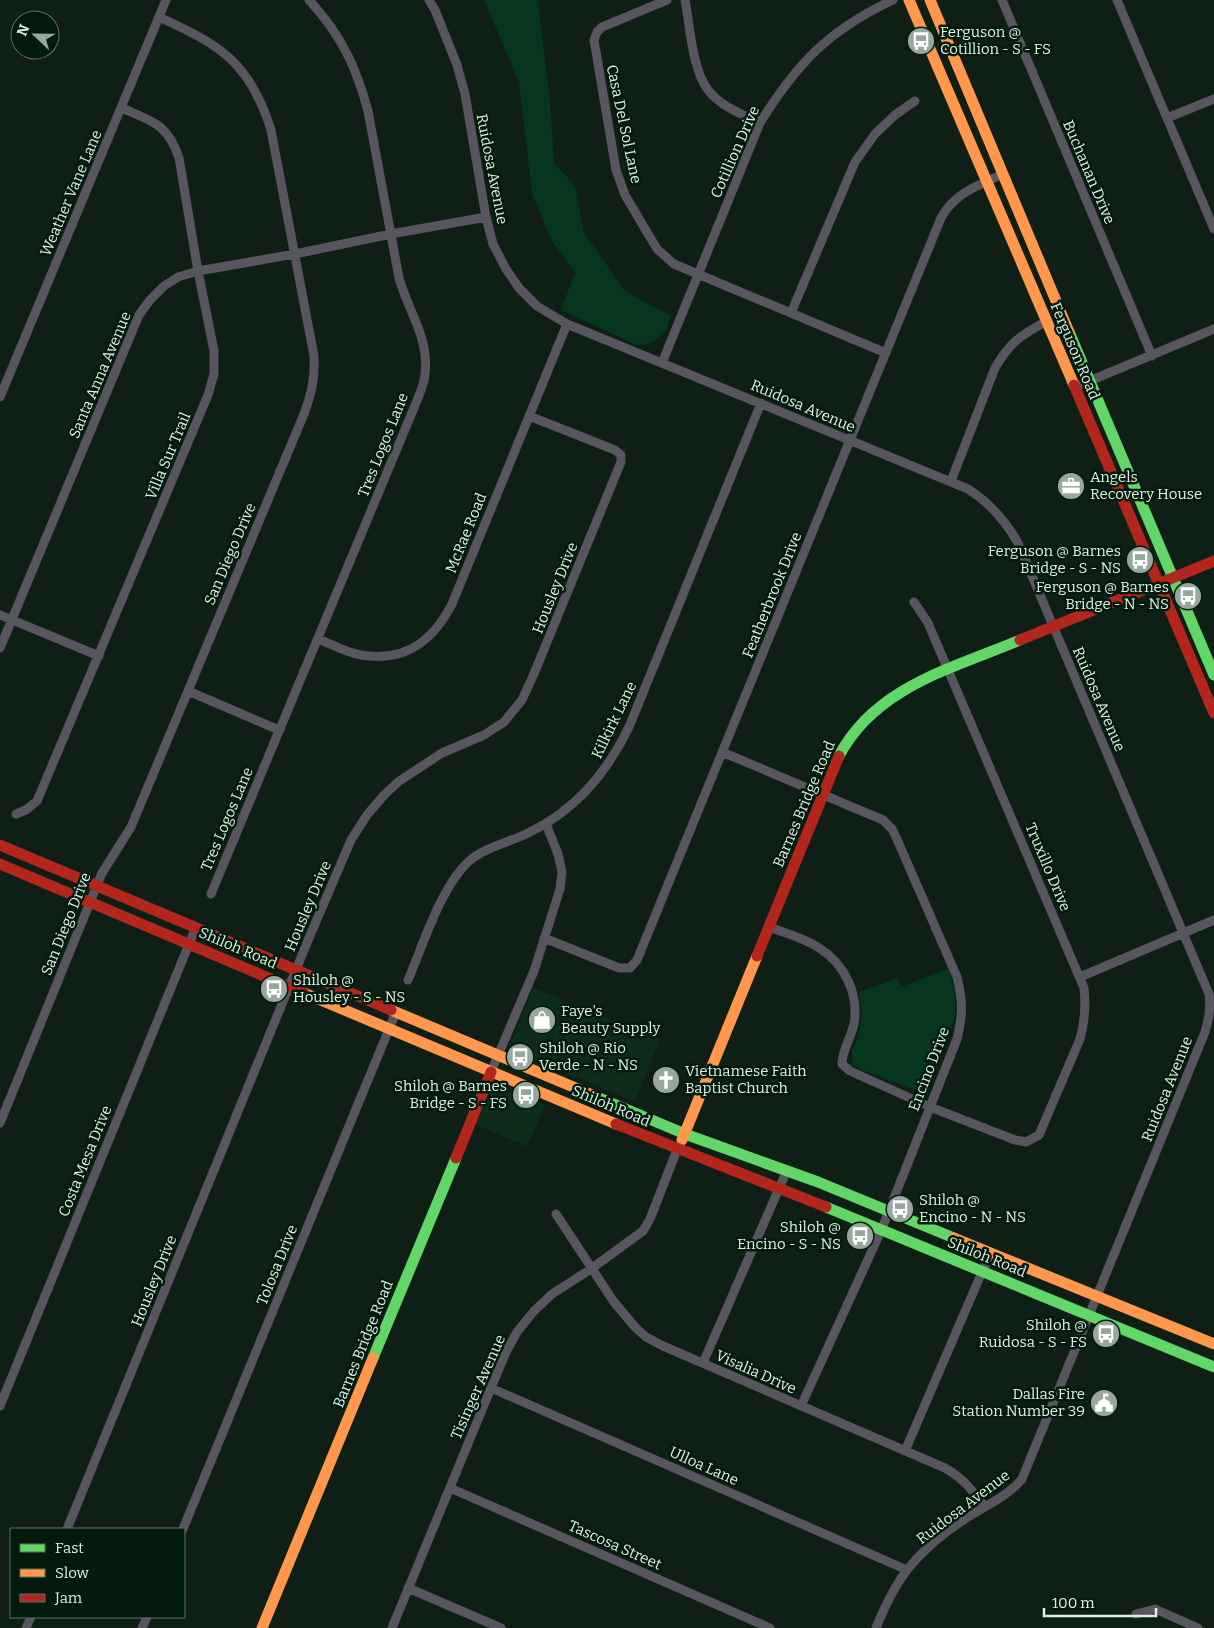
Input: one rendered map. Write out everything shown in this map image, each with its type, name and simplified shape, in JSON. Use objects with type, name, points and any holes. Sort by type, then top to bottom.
[{"type":"main road","name":"Ferguson Road","points":[[909,0],[1214,713]]},
{"type":"main road","name":"Ferguson Road","points":[[930,0],[1214,675]]},
{"type":"main road","name":"Barnes Bridge Road","points":[[678,1150],[840,754],[849,739],[867,718],[897,694],[912,686],[1053,626],[1214,561]]},
{"type":"main road","name":"Shiloh Road","points":[[0,845],[684,1134],[787,1170],[1214,1344]]},
{"type":"main road","name":"Shiloh Road","points":[[0,864],[678,1150],[881,1230],[1214,1367]]},
{"type":"main road","name":"Barnes Bridge Road","points":[[262,1628],[491,1072]]},
{"type":"street","name":"Weather Vane Lane","points":[[0,397],[166,0]]},
{"type":"street","name":"Tres Logos Lane","points":[[211,894],[424,382],[426,365],[425,348],[421,333],[402,290],[362,88],[347,52],[335,31],[309,0]]},
{"type":"street","name":"Ruidosa Avenue","points":[[429,0],[435,10],[457,65],[465,94],[486,217],[493,244],[506,269],[519,288],[537,306],[567,324],[951,481],[982,498],[1007,525],[1018,543],[1209,994],[1209,1019],[1022,1479],[1014,1489],[943,1535],[907,1570],[876,1628]]},
{"type":"street","name":"Casa Del Sol Lane","points":[[667,0],[602,27],[597,32],[594,40],[616,170],[625,195],[657,249],[674,264],[886,353]]},
{"type":"street","points":[[685,0],[700,76],[708,90],[727,106],[760,123]]},
{"type":"street","name":"Cotillion Drive","points":[[662,363],[760,123],[790,79],[817,48],[858,18],[893,0]]},
{"type":"street","name":"Buchanan Drive","points":[[1002,0],[1152,356]]},
{"type":"street","points":[[1117,0],[1214,229]]},
{"type":"street","name":"San Diego Drive","points":[[0,1123],[96,886],[110,859],[131,827],[312,394],[315,378],[314,356],[295,254],[264,108],[254,89],[228,55],[189,31],[159,17]]},
{"type":"street","points":[[1167,118],[1214,99]]},
{"type":"street","points":[[791,313],[855,162],[875,134],[895,115],[914,101]]},
{"type":"street","name":"Villa Sur Trail","points":[[16,814],[26,810],[36,801],[208,395],[214,374],[214,351],[179,158],[174,142],[150,120],[122,108]]},
{"type":"street","name":"Featherbrook Drive","points":[[544,938],[618,968],[630,968],[637,960],[946,209],[960,196],[1003,174]]},
{"type":"street","name":"Santa Anna Avenue","points":[[0,648],[139,315],[164,286],[178,277],[198,271],[486,217]]},
{"type":"street","points":[[951,481],[995,368],[1005,351],[1021,335],[1047,321]]},
{"type":"street","name":"McRae Road","points":[[318,639],[355,653],[368,656],[384,656],[398,654],[413,648],[425,641],[435,631],[445,618],[452,604],[567,324]]},
{"type":"street","points":[[1075,387],[1214,329]]},
{"type":"street","name":"Kilkirk Lane","points":[[408,980],[442,899],[454,879],[468,862],[482,852],[525,835],[546,824],[582,795],[606,769],[630,727],[761,403]]},
{"type":"street","name":"Housley Drive","points":[[67,1528],[296,969],[351,840],[367,815],[384,795],[413,771],[442,753],[484,735],[504,722],[522,700],[533,676],[621,462],[621,455],[615,450],[529,416]]},
{"type":"street","name":"Truxillo Drive","points":[[914,602],[928,623],[1080,977],[1086,1003],[1080,1039],[1039,1135],[1026,1142],[1015,1140],[930,1107]]},
{"type":"street","points":[[0,615],[99,656]]},
{"type":"street","points":[[188,690],[279,730]]},
{"type":"street","name":"Encino Drive","points":[[722,752],[875,815],[892,829],[957,977],[962,996],[962,1017],[957,1039],[881,1230],[801,1406]]},
{"type":"street","points":[[491,1072],[534,971],[560,888],[562,872],[558,854],[546,824]]},
{"type":"street","points":[[1080,977],[1214,920]]},
{"type":"street","name":"Costa Mesa Drive","points":[[0,1406],[196,927]]},
{"type":"street","points":[[769,927],[818,947],[838,962],[847,976],[852,992],[854,1022],[850,1038],[842,1054],[842,1064],[850,1071],[930,1107]]},
{"type":"street","name":"Tolosa Drive","points":[[183,1528],[396,1012]]},
{"type":"street","name":"Tisinger Avenue","points":[[392,1628],[506,1352],[517,1332],[534,1311],[552,1294],[591,1269],[643,1231],[650,1219],[678,1150]]},
{"type":"street","points":[[703,1363],[787,1170]]},
{"type":"street","name":"Visalia Drive","points":[[556,1214],[614,1302],[646,1337],[957,1475],[968,1485],[984,1507]]},
{"type":"street","points":[[905,1451],[982,1272],[992,1254]]},
{"type":"street","name":"Ulloa Lane","points":[[491,1388],[907,1570]]},
{"type":"street","name":"Tascosa Street","points":[[450,1488],[770,1628]]},
{"type":"street","points":[[408,1588],[501,1628]]},
{"type":"street","points":[[1136,1614],[1155,1610],[1198,1628]]},
{"type":"shaded area","points":[[484,0],[538,0],[550,103],[554,163],[575,186],[584,233],[625,291],[671,316],[666,331],[652,343],[637,345],[561,310],[575,273],[550,238],[532,193],[519,82]]},
{"type":"shaded area","points":[[949,968],[955,997],[955,1017],[928,1089],[924,1093],[858,1069],[853,1065],[852,1051],[858,1037],[862,1016],[859,992],[898,978],[901,987]]},
{"type":"shaded area","points":[[533,988],[660,1039],[635,1101],[508,1050]]},
{"type":"shaded area","points":[[497,1085],[545,1105],[527,1146],[476,1125],[492,1088]]},
{"type":"traffic: fast","points":[[1069,332],[1214,675]]},
{"type":"traffic: fast","points":[[839,756],[854,732],[894,696],[943,671],[1020,640]]},
{"type":"traffic: fast","points":[[597,1097],[685,1134],[818,1182],[954,1238]]},
{"type":"traffic: fast","points":[[373,1358],[456,1158]]},
{"type":"traffic: fast","points":[[826,1207],[1214,1367]]},
{"type":"traffic: slow","points":[[909,0],[1074,385]]},
{"type":"traffic: slow","points":[[930,0],[1069,332]]},
{"type":"traffic: slow","points":[[682,1140],[757,956]]},
{"type":"traffic: slow","points":[[304,993],[616,1124]]},
{"type":"traffic: slow","points":[[391,1010],[597,1097]]},
{"type":"traffic: slow","points":[[954,1238],[1214,1344]]},
{"type":"traffic: slow","points":[[262,1628],[373,1358]]},
{"type":"traffic: jam","points":[[1074,385],[1214,713]]},
{"type":"traffic: jam","points":[[1020,640],[1214,561]]},
{"type":"traffic: jam","points":[[757,956],[839,756]]},
{"type":"traffic: jam","points":[[0,845],[391,1010]]},
{"type":"traffic: jam","points":[[0,864],[304,993]]},
{"type":"traffic: jam","points":[[456,1158],[491,1072]]},
{"type":"traffic: jam","points":[[616,1124],[826,1207]]},
{"type":"place","name":"Ferguson @ Cotillion - S - FS","points":[[921,41]]},
{"type":"place","name":"Angels Recovery House","points":[[1071,486]]},
{"type":"place","name":"Ferguson @ Barnes Bridge - S - NS","points":[[1140,560]]},
{"type":"place","name":"Ferguson @ Barnes Bridge - N - NS","points":[[1188,596]]},
{"type":"place","name":"Shiloh @ Housley - S - NS","points":[[274,989]]},
{"type":"place","name":"Faye's Beauty Supply","points":[[542,1020]]},
{"type":"place","name":"Shiloh @ Rio Verde - N - NS","points":[[520,1057]]},
{"type":"place","name":"Vietnamese Faith Baptist Church","points":[[666,1080]]},
{"type":"place","name":"Shiloh @ Barnes Bridge - S - FS","points":[[526,1095]]},
{"type":"place","name":"Shiloh @ Encino - N - NS","points":[[900,1209]]},
{"type":"place","name":"Shiloh @ Encino - S - NS","points":[[860,1236]]},
{"type":"place","name":"Shiloh @ Ruidosa - S - FS","points":[[1106,1334]]},
{"type":"place","name":"Dallas Fire Station Number 39","points":[[1104,1403]]}]
